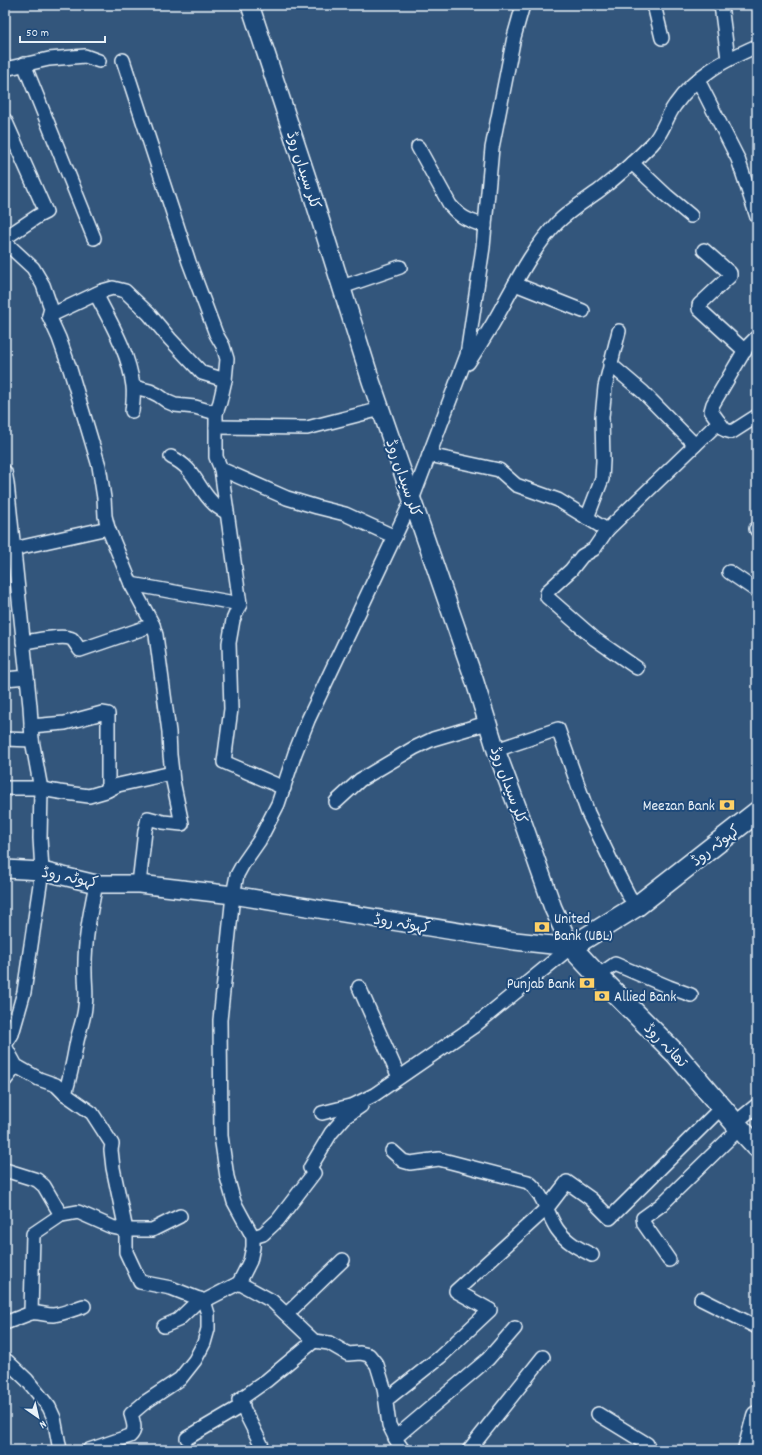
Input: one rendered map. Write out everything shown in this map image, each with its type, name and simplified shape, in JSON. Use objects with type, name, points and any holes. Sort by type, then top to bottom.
[{"type":"highway","name":"کہوٹہ روڈ","points":[[571,947],[637,906],[757,812]]},
{"type":"highway","name":"تھانہ روڈ","points":[[571,947],[676,1054],[757,1147]]},
{"type":"highway","points":[[748,1450],[757,1416]]},
{"type":"main road","name":"کلر سیداں روڈ","points":[[250,5],[380,409],[474,679],[496,750],[552,908],[571,947]]},
{"type":"main road","name":"کہوٹہ روڈ","points":[[5,869],[42,871],[96,884],[139,884],[233,895],[515,942],[571,947]]},
{"type":"street","points":[[164,1326],[178,1320],[202,1300],[239,1283],[250,1261],[253,1247],[253,1237],[234,1202],[227,1177],[221,1136],[220,1020],[233,895],[237,875],[267,827],[284,788],[295,753],[308,720],[412,500],[467,355],[484,247],[492,148],[514,37],[523,5]]},
{"type":"street","points":[[654,5],[662,38]]},
{"type":"street","points":[[721,5],[728,59]]},
{"type":"street","points":[[458,378],[492,326],[515,284],[539,246],[556,224],[576,206],[600,190],[654,142],[661,132],[674,106],[698,80],[715,66],[757,46]]},
{"type":"street","points":[[5,69],[49,59],[85,56],[99,61]]},
{"type":"street","points":[[123,60],[189,262],[227,359],[226,380],[216,413],[216,457],[220,469],[240,604],[232,620],[229,643],[231,709],[224,762],[284,788]]},
{"type":"street","points":[[24,64],[94,238]]},
{"type":"street","points":[[698,80],[738,158],[757,217]]},
{"type":"street","points":[[5,120],[46,212],[5,238]]},
{"type":"street","points":[[418,148],[450,205],[464,219],[485,226]]},
{"type":"street","points":[[632,163],[691,216]]},
{"type":"street","points":[[5,242],[33,268],[42,285],[51,308],[49,316],[70,369],[99,466],[105,516],[108,528],[131,584],[153,625],[156,636],[169,732],[172,773],[182,824],[163,822],[148,818],[145,831],[139,884]]},
{"type":"street","points":[[704,250],[730,273],[730,276],[699,305],[699,309],[745,351]]},
{"type":"street","points":[[342,287],[400,267]]},
{"type":"street","points":[[515,284],[583,311]]},
{"type":"street","points":[[49,316],[102,290],[113,288],[125,291],[149,314],[202,373],[226,380]]},
{"type":"street","points":[[96,294],[121,341],[134,387],[132,411]]},
{"type":"street","points":[[587,518],[602,479],[602,418],[605,387],[619,332]]},
{"type":"street","points":[[757,338],[745,351],[713,404],[711,411],[725,430],[732,432],[757,416]]},
{"type":"street","points":[[610,364],[642,392],[695,445]]},
{"type":"street","points":[[134,387],[150,391],[168,402],[216,413]]},
{"type":"street","points":[[216,427],[307,428],[380,409]]},
{"type":"street","points":[[637,668],[594,639],[547,597],[547,593],[571,570],[582,556],[594,549],[607,530],[719,422]]},
{"type":"street","points":[[429,455],[499,470],[516,485],[558,500],[607,530]]},
{"type":"street","points":[[171,457],[188,467],[214,504],[227,513]]},
{"type":"street","points":[[220,469],[287,498],[345,514],[395,538]]},
{"type":"street","points":[[5,472],[8,490],[11,556],[27,677],[32,740],[41,789],[40,838],[42,871],[24,992],[12,1034],[5,1046],[16,1066],[39,1079],[56,1085],[65,1094],[92,1113],[112,1144],[111,1150],[113,1168],[126,1230],[126,1252],[140,1282],[171,1288],[202,1300],[208,1314],[208,1329],[204,1343],[195,1360],[180,1379],[130,1414],[134,1428],[133,1433],[130,1436],[89,1450]]},
{"type":"street","points":[[11,556],[108,528]]},
{"type":"street","points":[[729,572],[757,591]]},
{"type":"street","points":[[131,584],[240,604]]},
{"type":"street","points":[[23,642],[61,637],[73,640],[80,650],[153,625]]},
{"type":"street","points":[[5,679],[27,677]]},
{"type":"street","points":[[31,726],[65,723],[102,714],[108,714],[108,790]]},
{"type":"street","points":[[336,802],[360,780],[414,748],[433,739],[488,722]]},
{"type":"street","points":[[496,750],[558,729],[588,812],[612,863],[637,906]]},
{"type":"street","points":[[5,739],[32,740]]},
{"type":"street","points":[[5,788],[41,789],[89,796],[118,785],[172,773]]},
{"type":"street","points":[[65,1094],[73,1065],[85,1008],[86,946],[89,918],[96,884]]},
{"type":"street","points":[[253,1237],[263,1234],[278,1220],[314,1173],[310,1168],[331,1133],[346,1117],[399,1077],[473,1027],[571,947]]},
{"type":"street","points":[[598,976],[615,964],[669,988],[691,994]]},
{"type":"street","points":[[359,987],[399,1077]]},
{"type":"street","points":[[5,1080],[16,1066]]},
{"type":"street","points":[[322,1113],[354,1105],[374,1095]]},
{"type":"street","points":[[669,1260],[644,1224],[643,1218],[661,1205],[757,1105]]},
{"type":"street","points":[[386,1400],[440,1357],[490,1310],[456,1291],[547,1208],[567,1182],[591,1199],[610,1218],[722,1107]]},
{"type":"street","points":[[392,1151],[403,1160],[410,1163],[439,1159],[528,1182],[535,1188],[564,1238],[571,1244],[592,1255]]},
{"type":"street","points":[[5,1170],[37,1180],[44,1186],[61,1215]]},
{"type":"street","points":[[31,1313],[33,1234],[61,1215],[78,1212],[112,1227],[126,1230],[152,1230],[180,1216]]},
{"type":"street","points":[[287,1314],[343,1260]]},
{"type":"street","points":[[239,1283],[272,1301],[314,1341],[329,1343],[348,1354],[360,1353],[369,1355],[376,1365],[386,1400],[389,1425],[403,1450]]},
{"type":"street","points":[[701,1299],[757,1327]]},
{"type":"street","points":[[5,1323],[31,1313],[38,1312],[53,1315],[84,1306]]},
{"type":"street","points":[[395,1438],[488,1359],[515,1328]]},
{"type":"street","points":[[264,1450],[239,1400],[266,1381],[314,1341]]},
{"type":"street","points":[[468,1450],[543,1357]]},
{"type":"street","points":[[7,1362],[27,1380],[49,1407],[54,1418],[60,1450]]},
{"type":"street","points":[[187,1438],[242,1405]]},
{"type":"street","points":[[598,1414],[647,1444],[649,1450]]},
{"type":"place","name":"Meezan Bank","points":[[727,805]]},
{"type":"place","name":"United Bank (UBL)","points":[[542,927]]},
{"type":"place","name":"Punjab Bank","points":[[587,983]]},
{"type":"place","name":"Allied Bank","points":[[602,996]]}]
